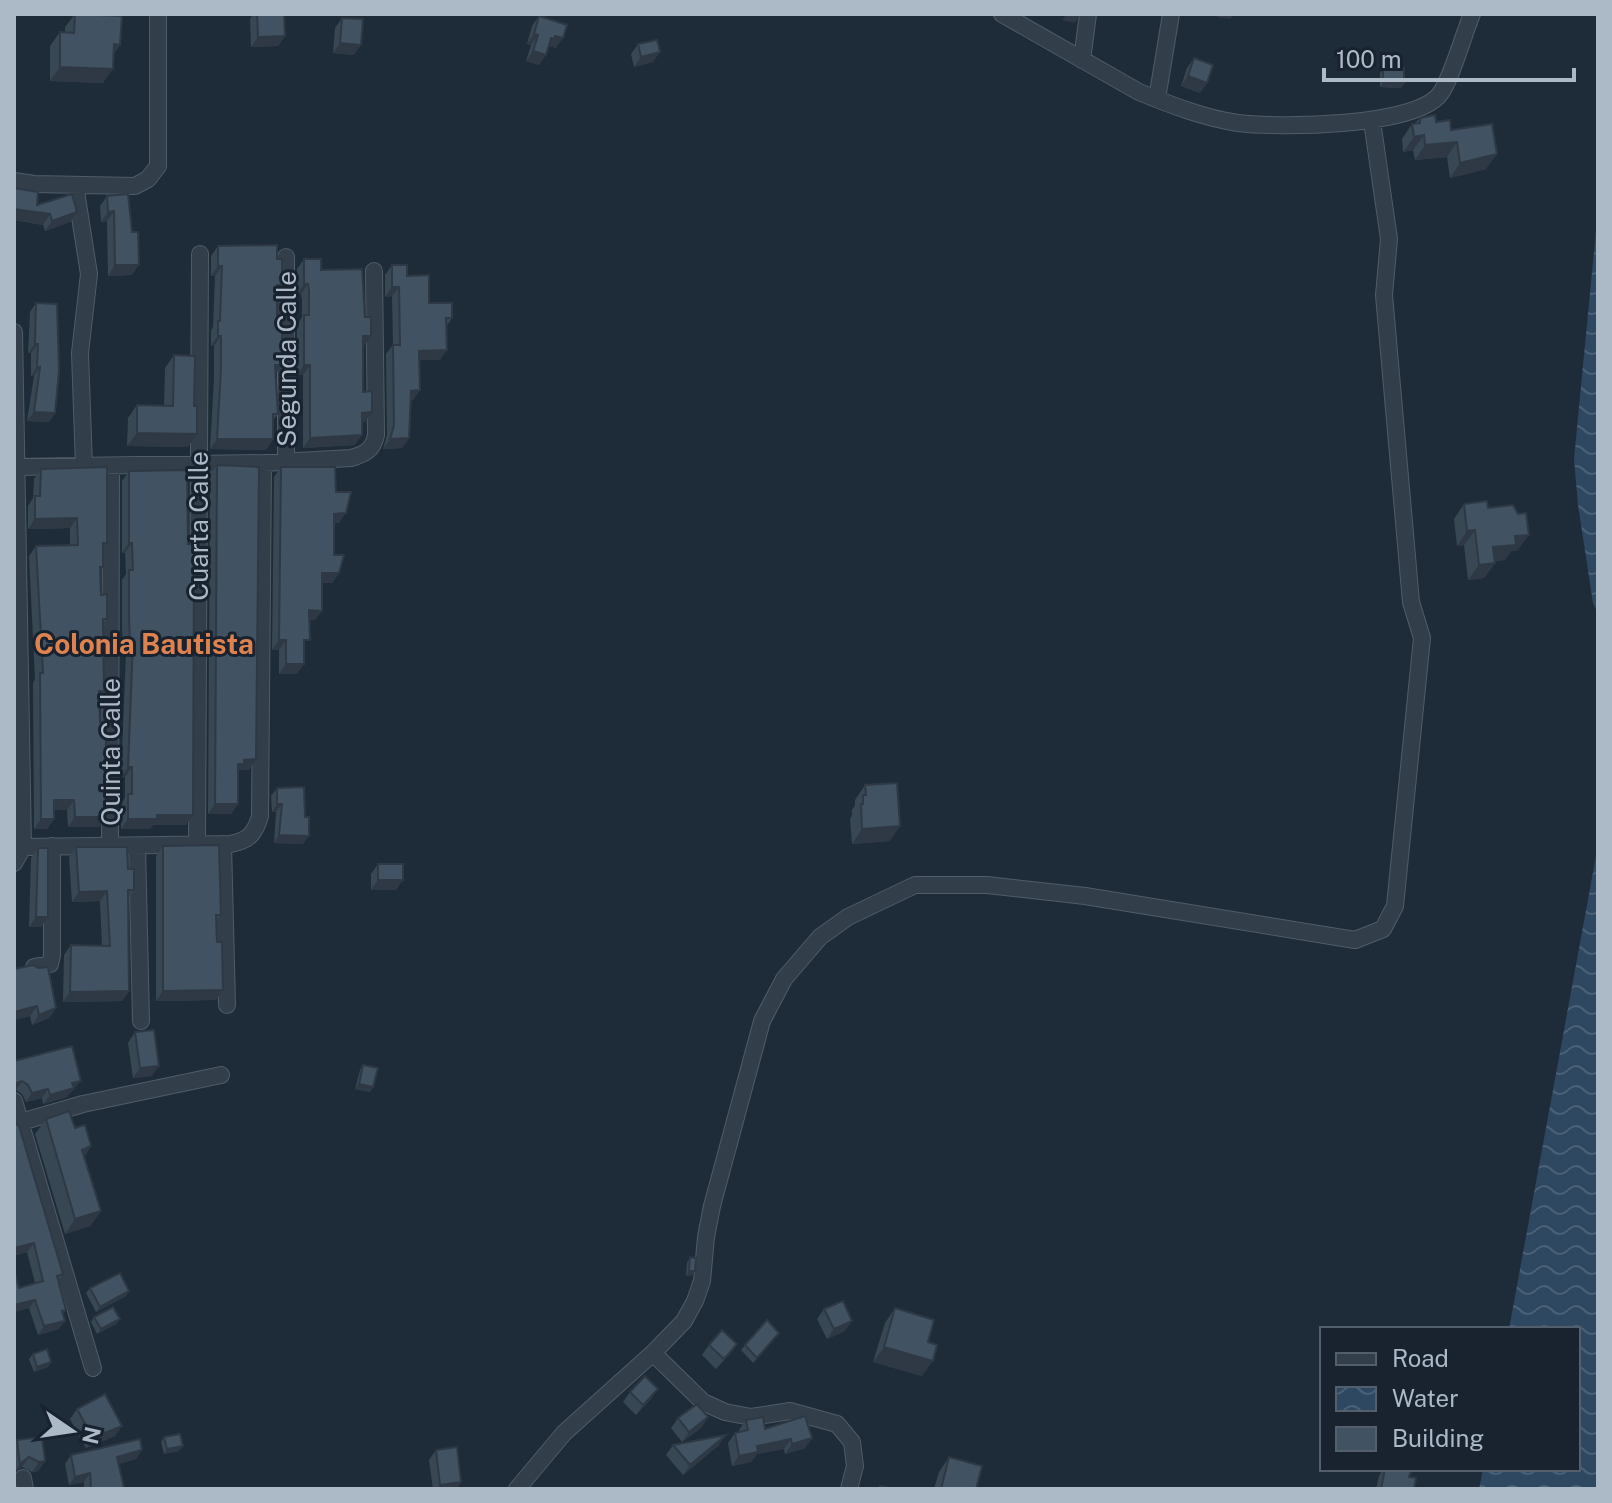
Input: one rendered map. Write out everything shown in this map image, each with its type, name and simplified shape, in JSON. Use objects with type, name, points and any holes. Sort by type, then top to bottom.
[{"type":"street","points":[[14,181],[135,186],[148,179],[158,166],[158,14]]},
{"type":"street","points":[[1002,14],[1157,99],[1197,114],[1239,123],[1287,125],[1372,121],[1429,105],[1442,93],[1472,14]]},
{"type":"street","points":[[1082,60],[1088,14]]},
{"type":"street","points":[[1157,99],[1171,14]]},
{"type":"street","points":[[517,1489],[564,1433],[684,1321],[702,1281],[712,1206],[762,1021],[784,979],[820,937],[848,917],[915,885],[987,885],[1085,896],[1355,940],[1383,929],[1395,906],[1422,638],[1411,602],[1384,295],[1389,239],[1372,121]]},
{"type":"street","points":[[75,185],[89,274],[80,353],[84,467]]},
{"type":"street","name":"Cuarta Calle","points":[[197,845],[200,254]]},
{"type":"street","name":"Segunda Calle","points":[[286,257],[286,461]]},
{"type":"street","points":[[17,467],[263,463],[351,458],[365,454],[374,446],[376,435],[374,271]]},
{"type":"street","points":[[14,332],[23,847],[14,863]]},
{"type":"street","points":[[23,847],[223,844],[243,842],[252,834],[260,816],[263,463]]},
{"type":"street","name":"Quinta Calle","points":[[110,846],[111,467]]},
{"type":"street","points":[[223,844],[227,1005]]},
{"type":"street","points":[[34,967],[50,964],[52,955],[52,846]]},
{"type":"street","points":[[137,846],[141,1021]]},
{"type":"street","points":[[17,1123],[83,1104],[221,1075]]},
{"type":"street","points":[[14,1101],[17,1123],[93,1368]]},
{"type":"street","points":[[653,1353],[703,1402],[725,1412],[751,1417],[790,1411],[837,1424],[852,1442],[855,1466],[849,1489]]},
{"type":"water","points":[[1598,210],[1598,614],[1593,603],[1574,459]]},
{"type":"water","points":[[1598,845],[1598,1489],[1479,1489],[1483,1471],[1580,1471],[1580,1327],[1509,1327]]},
{"type":"building","points":[[75,14],[122,16],[120,45],[114,44],[113,69],[60,67],[60,32],[74,33]]},
{"type":"building","points":[[257,14],[284,14],[285,36],[258,37]]},
{"type":"building","points":[[539,16],[567,25],[563,38],[551,38],[546,55],[533,51]]},
{"type":"building","points":[[342,18],[363,19],[361,45],[340,43]]},
{"type":"building","points":[[657,40],[660,52],[641,57],[638,44]]},
{"type":"building","points":[[1194,58],[1213,65],[1207,83],[1188,76]]},
{"type":"building","points":[[1383,68],[1404,68],[1404,83],[1383,82]]},
{"type":"building","points":[[1435,115],[1436,122],[1450,120],[1451,130],[1492,124],[1497,154],[1460,163],[1457,142],[1425,145],[1424,135],[1414,137],[1412,124],[1420,123],[1420,118]]},
{"type":"building","points":[[14,188],[38,192],[37,205],[72,194],[77,212],[52,221],[50,214],[14,209]]},
{"type":"building","points":[[128,194],[132,232],[138,232],[139,265],[115,265],[114,211],[108,212],[107,196]]},
{"type":"building","points":[[277,245],[277,259],[282,259],[282,285],[277,285],[277,315],[282,315],[282,365],[275,365],[278,414],[273,414],[273,439],[217,439],[221,369],[218,321],[222,266],[218,266],[218,246]]},
{"type":"building","points":[[304,259],[321,259],[321,270],[362,269],[365,317],[371,317],[371,336],[363,336],[363,392],[372,391],[372,412],[362,413],[362,435],[310,438],[310,365],[304,365],[304,315],[309,315],[309,290],[308,284],[304,284]]},
{"type":"building","points":[[392,265],[407,265],[407,276],[429,275],[429,303],[452,303],[452,318],[446,318],[447,350],[419,351],[420,390],[411,391],[409,438],[390,439],[394,425],[393,345],[400,345],[399,287],[392,287]]},
{"type":"building","points":[[36,303],[57,304],[59,371],[55,413],[34,412],[40,367],[37,367],[38,344],[35,344]]},
{"type":"building","points":[[174,355],[195,356],[197,434],[137,433],[137,405],[173,406]]},
{"type":"building","points":[[217,465],[259,467],[256,759],[238,764],[238,804],[215,804]]},
{"type":"building","points":[[107,467],[107,543],[103,543],[103,567],[100,567],[101,595],[107,594],[107,619],[103,619],[104,691],[99,691],[100,722],[106,722],[106,817],[75,817],[74,800],[54,800],[54,819],[41,819],[40,673],[43,673],[36,546],[78,545],[77,518],[35,519],[35,496],[40,496],[41,469]]},
{"type":"building","points":[[281,467],[335,467],[336,492],[351,492],[346,513],[334,514],[334,555],[344,555],[339,573],[322,573],[322,611],[309,610],[310,640],[304,640],[304,664],[286,664],[286,640],[279,640]]},
{"type":"building","points":[[187,470],[188,544],[194,544],[193,815],[128,819],[128,794],[132,794],[132,767],[128,767],[133,642],[130,642],[129,618],[129,570],[133,570],[132,543],[129,543],[129,471]]},
{"type":"building","points":[[1487,501],[1488,508],[1513,505],[1518,514],[1526,513],[1529,535],[1515,536],[1516,545],[1493,547],[1495,563],[1479,565],[1475,530],[1467,531],[1464,504]]},
{"type":"building","points":[[897,783],[900,826],[862,829],[861,804],[863,795],[866,795],[865,785]]},
{"type":"building","points":[[304,787],[309,836],[279,835],[282,804],[277,804],[277,788]]},
{"type":"building","points":[[219,845],[221,915],[216,915],[217,942],[222,942],[223,990],[163,991],[163,846]]},
{"type":"building","points":[[76,847],[127,847],[128,869],[134,869],[134,890],[128,890],[129,991],[70,992],[71,945],[110,946],[107,891],[79,892]]},
{"type":"building","points":[[38,848],[48,848],[48,917],[36,917]]},
{"type":"building","points":[[378,864],[403,864],[403,880],[378,880]]},
{"type":"building","points":[[14,962],[15,969],[33,965],[48,967],[56,1008],[39,1015],[37,1006],[14,1012]]},
{"type":"building","points":[[154,1030],[159,1066],[140,1068],[135,1032]]},
{"type":"building","points":[[72,1046],[81,1081],[72,1083],[74,1088],[50,1095],[48,1089],[32,1093],[22,1081],[14,1084],[14,1061]]},
{"type":"building","points":[[363,1065],[378,1068],[373,1087],[359,1084]]},
{"type":"building","points":[[69,1111],[75,1128],[85,1125],[91,1146],[82,1150],[101,1211],[75,1219],[46,1119]]},
{"type":"building","points":[[14,1122],[19,1126],[63,1274],[57,1276],[66,1310],[62,1311],[65,1321],[44,1326],[35,1300],[14,1305],[14,1271],[19,1288],[43,1281],[34,1243],[14,1248]]},
{"type":"building","points":[[690,1257],[696,1258],[695,1271],[689,1271]]},
{"type":"building","points":[[120,1273],[129,1291],[100,1307],[90,1288]]},
{"type":"building","points":[[843,1301],[852,1321],[834,1329],[824,1309]]},
{"type":"building","points":[[113,1307],[120,1319],[101,1329],[94,1317]]},
{"type":"building","points":[[895,1308],[934,1320],[928,1342],[937,1345],[933,1361],[884,1347]]},
{"type":"building","points":[[767,1320],[779,1333],[757,1358],[745,1345]]},
{"type":"building","points":[[722,1330],[737,1344],[724,1359],[709,1345]]},
{"type":"building","points":[[47,1349],[51,1362],[37,1367],[33,1354]]},
{"type":"building","points":[[645,1376],[658,1389],[643,1405],[630,1392]]},
{"type":"building","points":[[105,1394],[122,1426],[93,1438],[77,1409]]},
{"type":"building","points":[[697,1404],[708,1417],[689,1432],[678,1418]]},
{"type":"building","points":[[805,1416],[812,1438],[792,1444],[791,1439],[757,1446],[758,1452],[739,1456],[735,1433],[748,1430],[746,1420],[763,1417],[765,1429]]},
{"type":"building","points":[[180,1434],[183,1446],[167,1449],[164,1437]]},
{"type":"building","points":[[726,1435],[690,1465],[673,1445]]},
{"type":"building","points":[[42,1437],[45,1461],[39,1462],[29,1457],[20,1464],[17,1440]]},
{"type":"building","points":[[140,1439],[142,1450],[117,1457],[124,1488],[91,1489],[90,1473],[75,1477],[71,1455]]},
{"type":"building","points":[[457,1447],[461,1482],[440,1485],[436,1450]]},
{"type":"building","points":[[949,1457],[982,1466],[976,1489],[941,1489]]},
{"type":"building","points":[[1385,1471],[1411,1471],[1409,1477],[1416,1478],[1414,1489],[1381,1489]]},
{"type":"district","name":"Colonia Bautista","points":[[144,643]]}]
